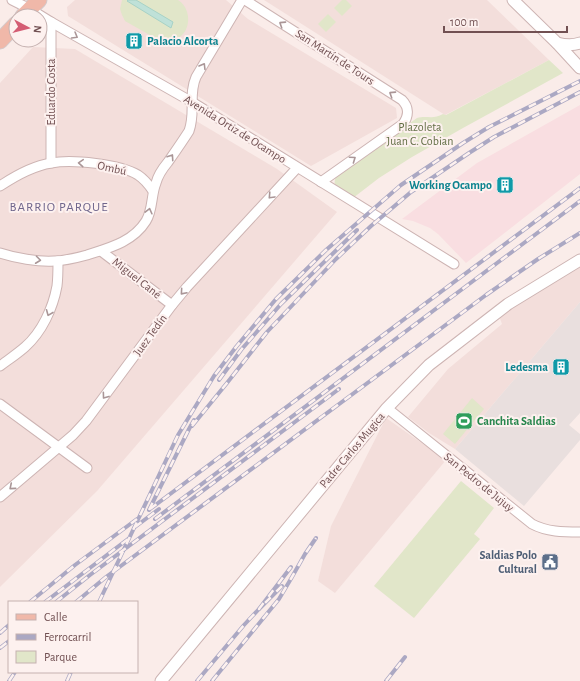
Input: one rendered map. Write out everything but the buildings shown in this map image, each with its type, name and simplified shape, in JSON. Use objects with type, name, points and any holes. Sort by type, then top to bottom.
[{"type":"main road","points":[[0,41],[8,32]]},
{"type":"street","name":"Avenida Ortiz de Ocampo","points":[[12,0],[31,8]]},
{"type":"street","points":[[0,253],[36,260],[58,261],[71,259],[116,246],[130,238],[141,227],[147,220],[153,191],[160,174],[189,131],[192,118],[192,93],[196,77],[244,0]]},
{"type":"street","name":"San Martín de Tours","points":[[244,0],[402,100],[407,107],[408,113],[403,124],[321,182]]},
{"type":"street","points":[[513,0],[580,68]]},
{"type":"street","name":"Avenida Ortiz de Ocampo","points":[[48,20],[192,102],[454,264]]},
{"type":"street","name":"Eduardo Costa","points":[[51,22],[51,163]]},
{"type":"street","points":[[557,43],[568,45],[580,43]]},
{"type":"street","name":"Ombú","points":[[0,186],[23,173],[38,167],[51,163],[72,162],[123,168],[139,176],[153,191]]},
{"type":"street","name":"Juez Tedín","points":[[0,497],[73,435],[92,414],[172,305],[297,168]]},
{"type":"street","name":"Miguel Cané","points":[[101,251],[172,305]]},
{"type":"street","name":"Padre Carlos Mugica","points":[[161,681],[387,408],[430,364],[508,304],[580,260]]},
{"type":"street","points":[[0,366],[25,347],[46,320],[52,305],[57,285],[58,261]]},
{"type":"street","points":[[0,404],[87,468]]},
{"type":"street","name":"San Pedro de Jujuy","points":[[387,408],[532,524],[548,530],[580,532]]},
{"type":"shaded area","points":[[75,0],[226,0],[248,19],[396,108],[397,118],[311,166],[68,16],[67,7]]},
{"type":"shaded area","points":[[264,0],[487,0],[549,60],[445,115]]},
{"type":"shaded area","points":[[32,48],[75,49],[277,169],[337,212],[97,491],[0,587],[0,83]]},
{"type":"shaded area","points":[[580,105],[580,174],[466,263],[438,234],[430,228],[413,221],[402,219],[477,163]]},
{"type":"shaded area","points":[[580,265],[580,302],[455,449],[429,433],[408,417],[448,369],[502,324],[499,316]]},
{"type":"shaded area","name":"Ledesma","points":[[580,302],[580,413],[569,425],[580,434],[580,440],[524,506],[455,449]]},
{"type":"shaded area","points":[[386,418],[446,460],[335,593],[318,581],[331,526]]},
{"type":"green space","points":[[122,0],[178,0],[185,7],[187,12],[187,28],[181,36],[176,39],[162,42],[125,21],[120,9]]},
{"type":"green space","points":[[342,0],[346,0],[352,6],[342,16],[334,8]]},
{"type":"green space","points":[[328,14],[336,22],[326,32],[318,24]]},
{"type":"green space","name":"Plazoleta Juan C. Cobian","points":[[549,60],[563,73],[412,157],[379,178],[353,198],[335,186],[335,180],[338,174],[417,118],[436,117],[443,114],[446,115]]},
{"type":"green space","name":"Canchita Saldias","points":[[472,398],[484,409],[455,444],[443,434]]},
{"type":"green space","points":[[461,481],[494,508],[474,534],[480,539],[414,618],[374,586]]},
{"type":"water","points":[[136,0],[173,22],[171,28],[127,1]]},
{"type":"railway","points":[[99,601],[178,435],[214,376],[276,299],[326,250],[401,185],[489,127],[580,81]]},
{"type":"railway","points":[[192,426],[267,332],[336,259],[371,226],[411,192],[469,153],[494,137],[580,92]]},
{"type":"railway","points":[[150,509],[580,188]]},
{"type":"railway","points":[[155,519],[580,201]]},
{"type":"railway","points":[[219,380],[241,350],[281,304],[357,230]]},
{"type":"railway","points":[[77,601],[106,577],[486,295],[538,259],[580,233]]},
{"type":"railway","points":[[57,601],[339,389]]},
{"type":"railway","points":[[149,510],[194,420]]},
{"type":"railway","points":[[135,527],[159,509]]},
{"type":"railway","points":[[31,601],[75,565],[137,519]]},
{"type":"railway","points":[[212,681],[279,599],[316,538]]},
{"type":"railway","points":[[46,601],[128,539]]},
{"type":"railway","points":[[282,586],[259,609],[291,567]]},
{"type":"railway","points":[[197,681],[259,609]]},
{"type":"railway","points":[[0,633],[8,626]]},
{"type":"railway","points":[[0,648],[8,642]]},
{"type":"railway","points":[[386,681],[405,657]]},
{"type":"railway","points":[[9,681],[14,673]]},
{"type":"railway","points":[[67,681],[71,673]]},
{"type":"place","name":"Palacio Alcorta","points":[[134,41]]},
{"type":"place","name":"Working Ocampo","points":[[505,185]]},
{"type":"place","name":"Ledesma","points":[[561,367]]},
{"type":"place","name":"Canchita Saldias","points":[[464,421]]},
{"type":"place","name":"Saldias Polo Cultural","points":[[550,562]]},
{"type":"district","name":"BARRIO PARQUE","points":[[59,206]]}]
